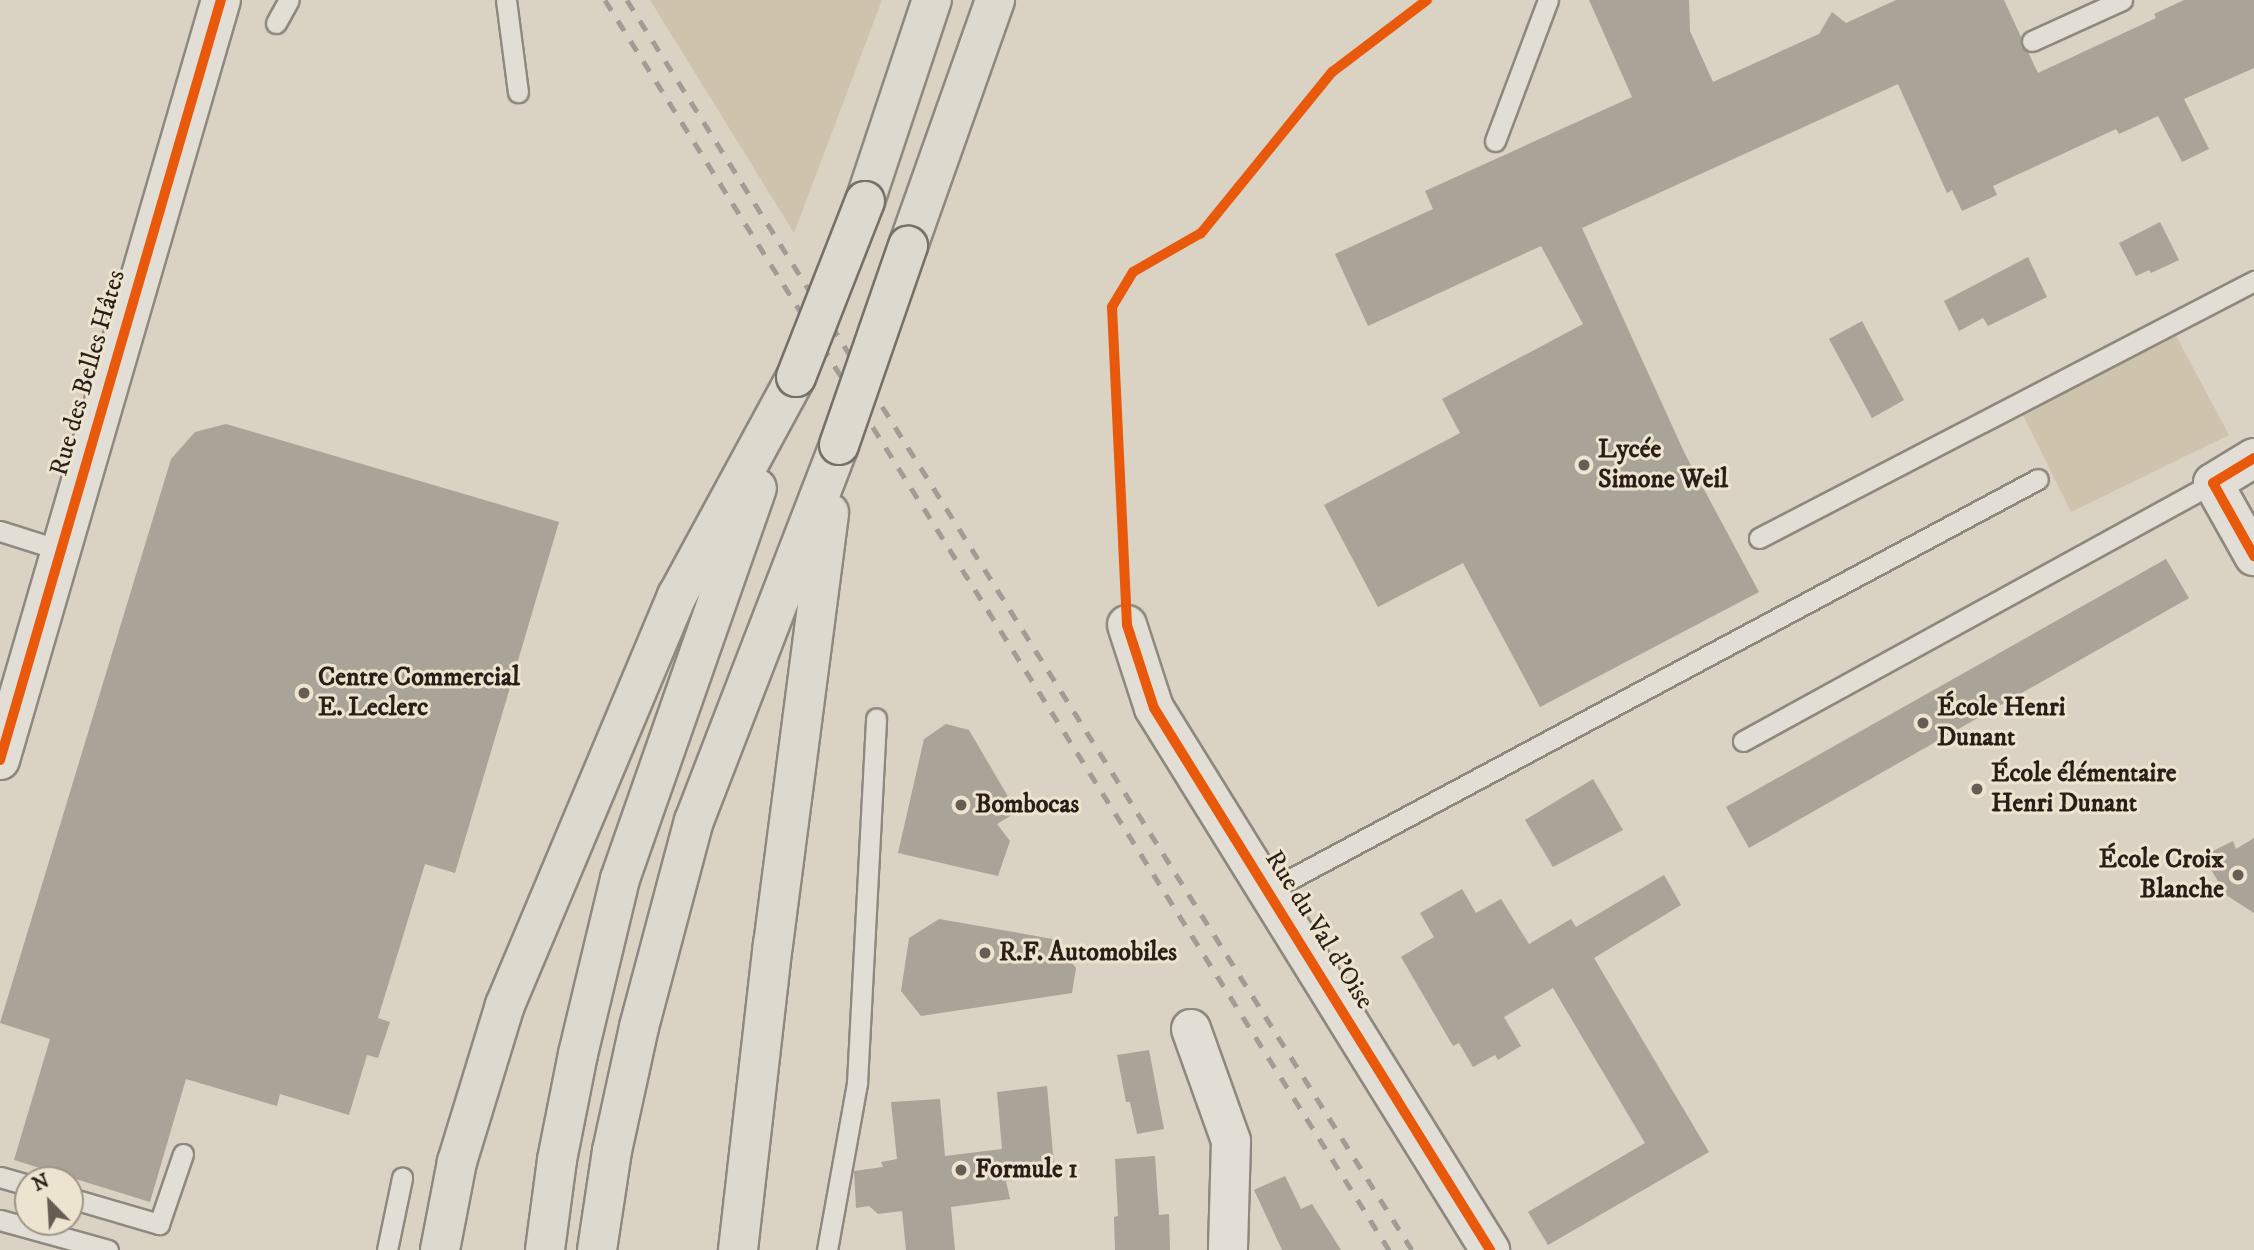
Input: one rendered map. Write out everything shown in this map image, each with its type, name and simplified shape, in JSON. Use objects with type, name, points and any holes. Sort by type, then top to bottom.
[{"type":"main road","points":[[545,1250],[557,1160],[578,1054],[620,879],[796,377],[865,201],[932,0]]},
{"type":"main road","points":[[597,1250],[612,1151],[639,1027],[694,821],[839,446],[995,0]]},
{"type":"main road","points":[[440,1250],[457,1162],[505,1005],[677,596],[796,377]]},
{"type":"main road","points":[[738,1250],[776,919],[839,446]]},
{"type":"street","name":"Rue des Belles Hâtes","points":[[0,760],[215,2]]},
{"type":"street","points":[[2254,458],[2213,483],[2254,556]]},
{"type":"street","name":"Rue du Val d'Oise","points":[[1127,625],[1154,708],[1490,1250]]},
{"type":"street","points":[[1191,1029],[1231,1141],[1228,1250]]},
{"type":"lane","points":[[276,23],[289,0]]},
{"type":"lane","points":[[506,0],[518,92]]},
{"type":"lane","points":[[1495,141],[1548,0]]},
{"type":"lane","points":[[2032,41],[2122,0]]},
{"type":"lane","points":[[1759,538],[2254,281]]},
{"type":"lane","points":[[1268,891],[2038,479]]},
{"type":"lane","points":[[1743,741],[2213,483]]},
{"type":"lane","points":[[0,531],[60,550]]},
{"type":"lane","points":[[827,1250],[857,1083],[876,718]]},
{"type":"lane","points":[[84,1202],[159,1224],[183,1154]]},
{"type":"lane","points":[[387,1250],[402,1178]]},
{"type":"lane","points":[[0,1220],[108,1250]]},
{"type":"shaded area","points":[[650,0],[882,0],[794,233]]},
{"type":"shaded area","points":[[2167,319],[2229,435],[2071,512],[2018,405]]},
{"type":"building","points":[[1589,0],[1689,0],[1690,31],[1713,82],[1819,34],[1832,12],[1846,23],[1896,0],[2004,0],[2021,37],[2021,47],[2028,52],[2038,73],[2156,18],[2154,14],[2184,0],[2254,0],[2254,68],[2184,99],[2209,149],[2182,162],[2158,116],[2119,134],[2116,129],[1993,186],[1997,195],[1962,211],[1952,190],[1947,193],[1898,84],[1582,228],[1685,454],[1759,592],[1540,707],[1463,563],[1378,607],[1324,505],[1460,433],[1442,399],[1583,324],[1541,246],[1368,326],[1335,254],[1433,209],[1425,191],[1632,97]]},
{"type":"building","points":[[2160,222],[2179,260],[2151,273],[2149,270],[2136,276],[2119,243]]},
{"type":"building","points":[[2028,257],[2047,297],[1988,326],[1983,318],[1959,331],[1944,301]]},
{"type":"building","points":[[1862,321],[1904,400],[1872,418],[1829,339]]},
{"type":"building","name":"Centre Commercial E. Leclerc","points":[[226,424],[559,522],[455,873],[425,864],[378,1018],[390,1022],[378,1058],[367,1055],[349,1115],[280,1094],[277,1106],[186,1079],[150,1202],[84,1182],[84,1166],[33,1166],[14,1160],[50,1039],[0,1023],[171,459],[195,432]]},
{"type":"building","name":"École Henri Dunant","points":[[2166,559],[2189,598],[1749,848],[1726,807]]},
{"type":"building","name":"Bombocas","points":[[946,724],[969,730],[1017,812],[997,824],[1010,841],[998,876],[898,853],[924,739]]},
{"type":"building","points":[[1593,779],[1623,830],[1553,867],[1525,820]]},
{"type":"building","name":"École Croix Blanche","points":[[2254,838],[2254,913],[2226,895],[2203,856],[2233,841],[2236,849]]},
{"type":"building","points":[[1664,875],[1681,905],[1594,958],[1709,1152],[1548,1245],[1528,1212],[1645,1143],[1553,988],[1504,1017],[1521,1046],[1498,1060],[1495,1055],[1473,1067],[1459,1043],[1453,1046],[1401,957],[1434,937],[1420,913],[1462,889],[1476,913],[1501,899],[1529,944],[1571,919],[1576,927]]},
{"type":"building","name":"R.F. Automobiles","points":[[939,919],[1053,939],[1076,968],[1072,993],[921,1016],[901,991],[909,938]]},
{"type":"building","points":[[1149,1050],[1164,1129],[1137,1134],[1130,1102],[1126,1102],[1117,1055]]},
{"type":"building","name":"Formule 1","points":[[1047,1086],[1055,1176],[1006,1181],[1010,1199],[951,1207],[955,1250],[906,1250],[902,1211],[878,1214],[869,1206],[856,1208],[854,1171],[883,1167],[881,1162],[897,1159],[891,1102],[940,1099],[945,1156],[1002,1149],[997,1092]]},
{"type":"building","points":[[1155,1156],[1159,1215],[1169,1214],[1170,1250],[1115,1250],[1114,1217],[1118,1216],[1115,1159]]},
{"type":"building","points":[[1285,1176],[1301,1209],[1312,1204],[1341,1250],[1282,1250],[1254,1190]]},
{"type":"railway","points":[[605,0],[1389,1250]]},
{"type":"railway","points":[[627,0],[1412,1250]]},
{"type":"cycle path","points":[[0,760],[221,0]]},
{"type":"cycle path","points":[[1427,0],[1332,72],[1201,233],[1133,272],[1112,307],[1127,625],[1154,708],[1490,1250]]},
{"type":"cycle path","points":[[2254,458],[2213,483],[2254,556]]},
{"type":"place","name":"Lycée Simone Weil","points":[[1584,465]]},
{"type":"place","name":"Centre Commercial E. Leclerc","points":[[304,693]]},
{"type":"place","name":"École Henri Dunant","points":[[1923,723]]},
{"type":"place","name":"École élémentaire Henri Dunant","points":[[1977,789]]},
{"type":"place","name":"Bombocas","points":[[961,805]]},
{"type":"place","name":"École Croix Blanche","points":[[2238,875]]},
{"type":"place","name":"R.F. Automobiles","points":[[985,953]]},
{"type":"place","name":"Formule 1","points":[[961,1170]]}]
